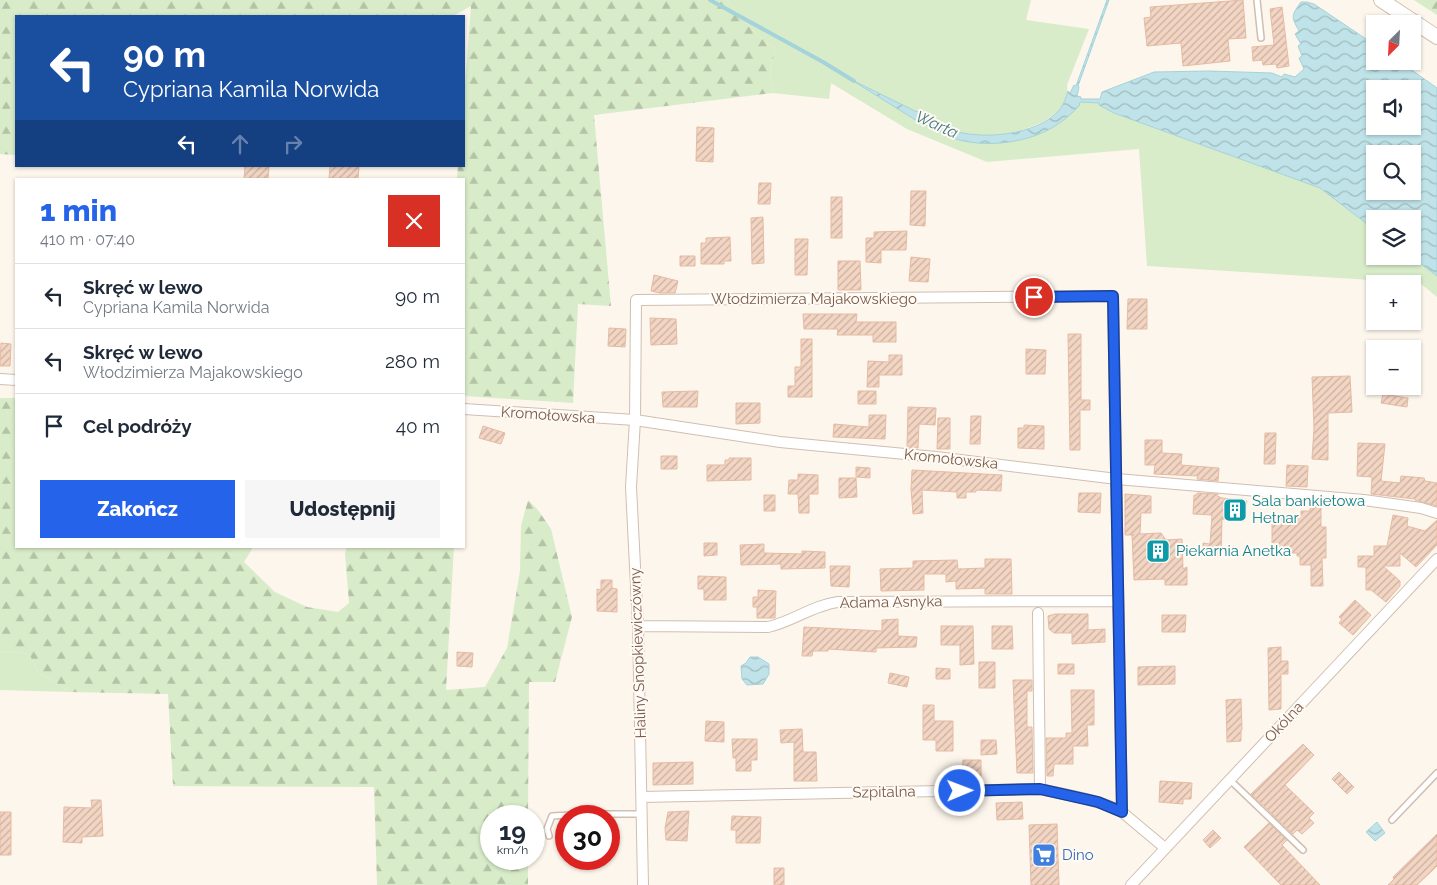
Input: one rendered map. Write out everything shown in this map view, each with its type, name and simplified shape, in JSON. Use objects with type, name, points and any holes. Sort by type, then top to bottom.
[{"type":"main road","points":[[1382,0],[1437,37]]},
{"type":"street","name":"Włodzimierza Majakowskiego","points":[[635,420],[636,300],[1113,296],[1117,479]]},
{"type":"street","points":[[0,379],[15,380]]},
{"type":"street","name":"Kromołowska","points":[[465,409],[635,420],[780,442],[936,457],[1117,479],[1364,500],[1421,508],[1437,514]]},
{"type":"street","name":"Haliny Snopkiewiczówny","points":[[635,420],[631,486],[638,626],[643,885]]},
{"type":"street","points":[[1117,479],[1122,812]]},
{"type":"street","name":"Okólna","points":[[1131,885],[1437,559]]},
{"type":"street","name":"Adama Asnyka","points":[[638,626],[768,627],[785,622],[823,605],[838,602],[1118,601]]},
{"type":"street","points":[[1038,613],[1040,789]]},
{"type":"street","name":"Szpitalna","points":[[642,797],[1040,789],[1098,802],[1122,812],[1165,848]]},
{"type":"lane","points":[[1257,0],[1261,38]]},
{"type":"lane","points":[[1392,820],[1437,773]]},
{"type":"lane","points":[[1230,780],[1302,850]]},
{"type":"lane","points":[[549,836],[547,829],[552,816],[642,814]]},
{"type":"green space","points":[[0,0],[727,0],[757,35],[775,49],[770,73],[773,93],[594,115],[611,306],[578,304],[573,403],[465,396],[465,178],[457,178],[458,167],[465,167],[465,85],[471,6],[455,15],[15,15],[15,155],[0,154]]},
{"type":"green space","points":[[727,0],[1031,0],[1026,20],[1089,29],[1067,85],[1067,95],[1064,103],[1050,117],[1014,132],[1022,140],[1055,126],[1080,102],[1100,103],[1100,105],[1114,113],[1320,188],[1366,223],[1366,265],[1421,264],[1437,276],[1437,297],[1421,284],[1421,275],[1366,275],[1366,280],[1147,266],[1139,149],[987,162],[907,129],[831,83],[829,99],[773,93],[770,73],[775,49],[757,35]]},
{"type":"green space","points":[[1414,0],[1437,0],[1437,15]]},
{"type":"green space","points":[[0,398],[15,398],[15,548],[252,548],[244,562],[275,592],[307,607],[338,612],[349,603],[345,554],[346,548],[454,548],[446,690],[485,687],[507,648],[520,571],[521,526],[528,500],[538,510],[551,529],[572,617],[555,682],[529,682],[528,805],[480,805],[480,870],[528,870],[528,885],[377,885],[374,787],[173,786],[168,694],[71,692],[39,673],[29,654],[0,651]]},
{"type":"green space","points":[[0,651],[29,654],[39,673],[71,692],[0,690]]},
{"type":"water","points":[[1107,0],[1109,0],[1078,86],[1077,96],[1081,97],[1081,99],[1100,99],[1102,92],[1154,72],[1272,73],[1282,77],[1284,74],[1295,77],[1304,69],[1299,58],[1302,56],[1298,46],[1301,44],[1295,34],[1299,31],[1293,16],[1301,2],[1314,4],[1366,39],[1366,70],[1412,70],[1437,88],[1437,276],[1421,264],[1421,210],[1366,210],[1366,223],[1320,188],[1114,113],[1099,105],[1099,103],[1080,102],[1079,106],[1064,120],[1047,131],[1021,140],[993,143],[966,141],[953,138],[922,124],[850,79],[924,114],[949,129],[976,135],[1008,134],[1038,125],[1060,109],[1068,91],[1070,93],[1074,85],[1076,86]]},
{"type":"water","points":[[750,657],[758,657],[769,664],[769,674],[763,684],[747,685],[742,679],[741,666]]},
{"type":"water","points":[[1377,822],[1385,833],[1375,841],[1366,832]]},
{"type":"building","points":[[1243,0],[1246,38],[1228,39],[1230,61],[1183,66],[1181,43],[1147,46],[1144,18],[1151,17],[1150,7]]},
{"type":"building","points":[[1282,7],[1289,66],[1277,68],[1276,64],[1263,65],[1262,60],[1253,61],[1252,47],[1274,45],[1270,9]]},
{"type":"building","points":[[697,127],[714,128],[713,162],[696,161]]},
{"type":"building","points":[[245,167],[269,167],[268,178],[244,178]]},
{"type":"building","points":[[330,167],[359,167],[358,178],[329,178]]},
{"type":"building","points":[[759,183],[771,183],[770,204],[758,204]]},
{"type":"building","points":[[911,191],[926,191],[925,226],[910,225]]},
{"type":"building","points":[[831,197],[842,197],[842,238],[831,238]]},
{"type":"building","points":[[763,217],[764,263],[752,264],[751,218]]},
{"type":"building","points":[[907,231],[906,250],[881,250],[881,263],[866,262],[866,238],[874,238],[874,232]]},
{"type":"building","points":[[730,237],[731,261],[724,261],[724,264],[701,264],[701,243],[706,243],[706,238]]},
{"type":"building","points":[[795,239],[808,239],[807,275],[795,275]]},
{"type":"building","points":[[680,256],[695,256],[695,266],[680,266]]},
{"type":"building","points":[[911,257],[930,259],[928,282],[909,281]]},
{"type":"building","points":[[838,261],[860,261],[861,290],[838,290]]},
{"type":"building","points":[[654,275],[678,281],[675,293],[651,291]]},
{"type":"building","points":[[1128,299],[1147,299],[1147,329],[1127,329]]},
{"type":"building","points":[[803,314],[857,314],[856,322],[896,322],[896,342],[873,342],[873,335],[837,335],[838,329],[804,329]]},
{"type":"building","points":[[650,318],[676,319],[677,344],[651,345]]},
{"type":"building","points":[[609,328],[626,329],[625,347],[608,346]]},
{"type":"building","points":[[1068,334],[1081,334],[1081,400],[1090,400],[1090,410],[1080,410],[1080,450],[1070,450]]},
{"type":"building","points":[[801,339],[812,339],[812,397],[788,397],[788,386],[795,386],[795,367],[801,367]]},
{"type":"building","points":[[1,343],[11,344],[10,366],[0,366]]},
{"type":"building","points":[[1026,349],[1046,350],[1045,374],[1026,374]]},
{"type":"building","points":[[889,355],[902,355],[902,375],[879,375],[879,387],[867,387],[868,361],[889,362]]},
{"type":"building","points":[[1350,376],[1352,412],[1328,413],[1328,460],[1312,459],[1314,428],[1312,377]]},
{"type":"building","points":[[698,391],[697,407],[663,407],[662,392]]},
{"type":"building","points":[[858,391],[876,391],[876,404],[858,404]]},
{"type":"building","points":[[1383,395],[1408,398],[1407,407],[1381,403]]},
{"type":"building","points":[[736,403],[760,403],[760,423],[736,424]]},
{"type":"building","points":[[908,407],[936,408],[935,425],[919,424],[918,448],[907,447]]},
{"type":"building","points":[[869,415],[886,415],[885,439],[833,437],[834,424],[869,427]]},
{"type":"building","points":[[971,416],[981,416],[980,444],[970,444]]},
{"type":"building","points":[[938,418],[950,418],[950,449],[937,449]]},
{"type":"building","points":[[1024,425],[1044,426],[1044,449],[1018,448],[1018,428],[1024,428]]},
{"type":"building","points":[[483,426],[505,433],[501,444],[479,438]]},
{"type":"building","points":[[1265,433],[1276,433],[1275,464],[1264,464]]},
{"type":"building","points":[[1145,440],[1162,440],[1162,453],[1182,454],[1181,465],[1219,468],[1218,481],[1197,479],[1198,476],[1154,474],[1155,465],[1145,465]]},
{"type":"building","points":[[1358,443],[1385,444],[1381,481],[1400,483],[1401,476],[1424,478],[1425,481],[1437,483],[1437,506],[1415,499],[1371,494],[1372,477],[1357,476]]},
{"type":"building","points":[[661,456],[677,456],[677,469],[661,469]]},
{"type":"building","points":[[729,458],[751,458],[751,480],[707,481],[707,465],[725,465],[725,460],[729,460]]},
{"type":"building","points":[[1287,465],[1308,466],[1307,487],[1286,486]]},
{"type":"building","points":[[856,467],[870,468],[870,478],[856,477]]},
{"type":"building","points":[[912,470],[1002,475],[1001,491],[976,490],[976,492],[966,492],[966,498],[957,498],[957,492],[922,490],[923,513],[913,514]]},
{"type":"building","points":[[798,474],[818,475],[818,494],[809,494],[809,513],[799,513],[798,494],[788,494],[789,480],[798,480]]},
{"type":"building","points":[[839,478],[856,478],[857,497],[839,498]]},
{"type":"building","points":[[1079,493],[1101,493],[1100,513],[1078,512]]},
{"type":"building","points":[[1197,493],[1218,494],[1217,496],[1222,498],[1247,501],[1244,521],[1222,519],[1221,556],[1203,555],[1203,543],[1210,544],[1212,515],[1193,514],[1194,495],[1197,495]]},
{"type":"building","points":[[1125,494],[1151,496],[1151,513],[1141,513],[1140,534],[1161,533],[1166,540],[1182,539],[1183,569],[1187,567],[1187,585],[1165,585],[1165,579],[1134,580],[1132,535],[1125,535]]},
{"type":"building","points":[[764,495],[775,495],[775,511],[764,511]]},
{"type":"building","points":[[1310,506],[1321,506],[1321,527],[1326,527],[1326,558],[1322,558],[1323,586],[1311,586],[1311,565],[1300,565],[1300,556],[1297,556],[1297,553],[1272,553],[1272,515],[1301,515],[1301,511],[1310,511]]},
{"type":"building","points":[[1393,515],[1408,518],[1407,526],[1425,531],[1437,520],[1437,545],[1416,567],[1400,553],[1400,566],[1383,566],[1400,581],[1400,586],[1386,602],[1371,590],[1366,590],[1366,567],[1358,567],[1358,556],[1374,556],[1374,546],[1387,546]]},
{"type":"building","points":[[704,543],[717,543],[717,555],[704,556]]},
{"type":"building","points":[[764,544],[764,553],[802,554],[802,551],[825,552],[825,568],[781,569],[781,564],[741,565],[740,545]]},
{"type":"building","points":[[985,559],[1011,559],[1012,594],[985,594],[985,588],[956,589],[956,581],[946,582],[946,574],[924,574],[924,590],[881,591],[880,569],[913,568],[913,561],[957,560],[958,569],[985,568]]},
{"type":"building","points":[[830,566],[850,566],[849,587],[831,586]]},
{"type":"building","points":[[698,576],[726,577],[726,600],[704,600],[704,589],[698,589]]},
{"type":"building","points":[[601,580],[612,580],[612,588],[617,589],[617,612],[597,611],[597,589],[601,590]]},
{"type":"building","points":[[758,590],[776,591],[775,618],[757,618],[757,607],[753,607],[753,597],[758,597]]},
{"type":"building","points":[[1355,600],[1371,615],[1353,635],[1339,623],[1342,619],[1339,617]]},
{"type":"building","points":[[1055,614],[1088,614],[1088,630],[1105,629],[1105,642],[1072,644],[1072,633],[1054,633],[1049,629],[1048,616]]},
{"type":"building","points":[[1162,615],[1186,615],[1185,632],[1162,632]]},
{"type":"building","points":[[898,619],[898,636],[917,637],[916,647],[876,648],[876,652],[828,649],[828,651],[813,651],[812,656],[802,656],[804,627],[882,631],[882,620]]},
{"type":"building","points":[[941,626],[973,626],[974,664],[960,665],[960,645],[941,645]]},
{"type":"building","points":[[992,626],[1012,626],[1013,649],[992,649]]},
{"type":"building","points":[[1281,647],[1281,661],[1288,661],[1288,674],[1281,674],[1281,709],[1269,710],[1268,648]]},
{"type":"building","points":[[457,652],[473,653],[472,667],[457,666]]},
{"type":"building","points":[[979,662],[995,662],[995,688],[979,688]]},
{"type":"building","points":[[1058,664],[1074,664],[1074,674],[1058,674]]},
{"type":"building","points":[[1175,666],[1175,684],[1138,685],[1138,667]]},
{"type":"building","points":[[936,668],[950,669],[950,679],[936,679]]},
{"type":"building","points":[[890,673],[909,677],[907,687],[888,683]]},
{"type":"building","points":[[1013,680],[1032,680],[1032,691],[1027,691],[1027,727],[1032,727],[1033,773],[1017,773]]},
{"type":"building","points":[[1071,690],[1094,690],[1094,725],[1087,725],[1088,746],[1073,746],[1073,764],[1054,764],[1053,776],[1047,776],[1046,738],[1066,738],[1066,733],[1072,733]]},
{"type":"building","points":[[1241,699],[1241,741],[1227,742],[1226,700]]},
{"type":"building","points":[[923,705],[934,705],[934,721],[953,721],[953,751],[936,751],[936,740],[923,740]]},
{"type":"building","points":[[706,721],[724,722],[724,742],[705,741]]},
{"type":"building","points":[[802,729],[803,752],[816,752],[817,781],[794,781],[794,742],[781,743],[780,730]]},
{"type":"building","points":[[732,739],[757,739],[757,760],[751,760],[751,771],[736,771],[736,758],[733,758]]},
{"type":"building","points":[[981,740],[996,740],[997,754],[981,755]]},
{"type":"building","points":[[1303,744],[1314,755],[1285,785],[1314,813],[1309,818],[1314,823],[1302,834],[1297,830],[1293,834],[1251,794]]},
{"type":"building","points":[[963,760],[981,760],[981,779],[962,779]]},
{"type":"building","points":[[693,762],[693,784],[653,785],[653,763]]},
{"type":"building","points":[[1339,772],[1354,787],[1347,794],[1332,779]]},
{"type":"building","points":[[1160,781],[1192,783],[1191,799],[1183,799],[1183,804],[1159,802]]},
{"type":"building","points":[[91,800],[101,800],[103,836],[82,837],[82,843],[63,842],[64,807],[92,808]]},
{"type":"building","points":[[1022,802],[1023,819],[997,820],[996,803]]},
{"type":"building","points":[[689,811],[687,841],[666,840],[665,828],[668,812]]},
{"type":"building","points":[[0,812],[11,812],[11,855],[0,855]]},
{"type":"building","points":[[732,816],[761,817],[760,843],[736,843],[736,830],[731,830]]},
{"type":"building","points":[[1269,823],[1287,840],[1282,845],[1320,885],[1281,885],[1244,847]]},
{"type":"building","name":"Dino","points":[[1057,824],[1059,885],[1031,885],[1029,825]]},
{"type":"building","points":[[1213,830],[1221,838],[1210,848],[1203,840]]},
{"type":"building","points":[[1437,834],[1437,866],[1417,885],[1388,885],[1394,879],[1393,877]]},
{"type":"building","points":[[774,868],[784,868],[784,885],[774,885]]},
{"type":"waterway","name":"Warta","points":[[710,0],[854,81]]},
{"type":"place","name":"Sala bankietowa Hetnar","points":[[1235,510]]},
{"type":"place","name":"Piekarnia Anetka","points":[[1158,551]]},
{"type":"place","name":"Dino","points":[[1044,855]]},
{"type":"route","points":[[960,791],[1040,789],[1098,802],[1122,812],[1113,296],[1034,297]]}]
